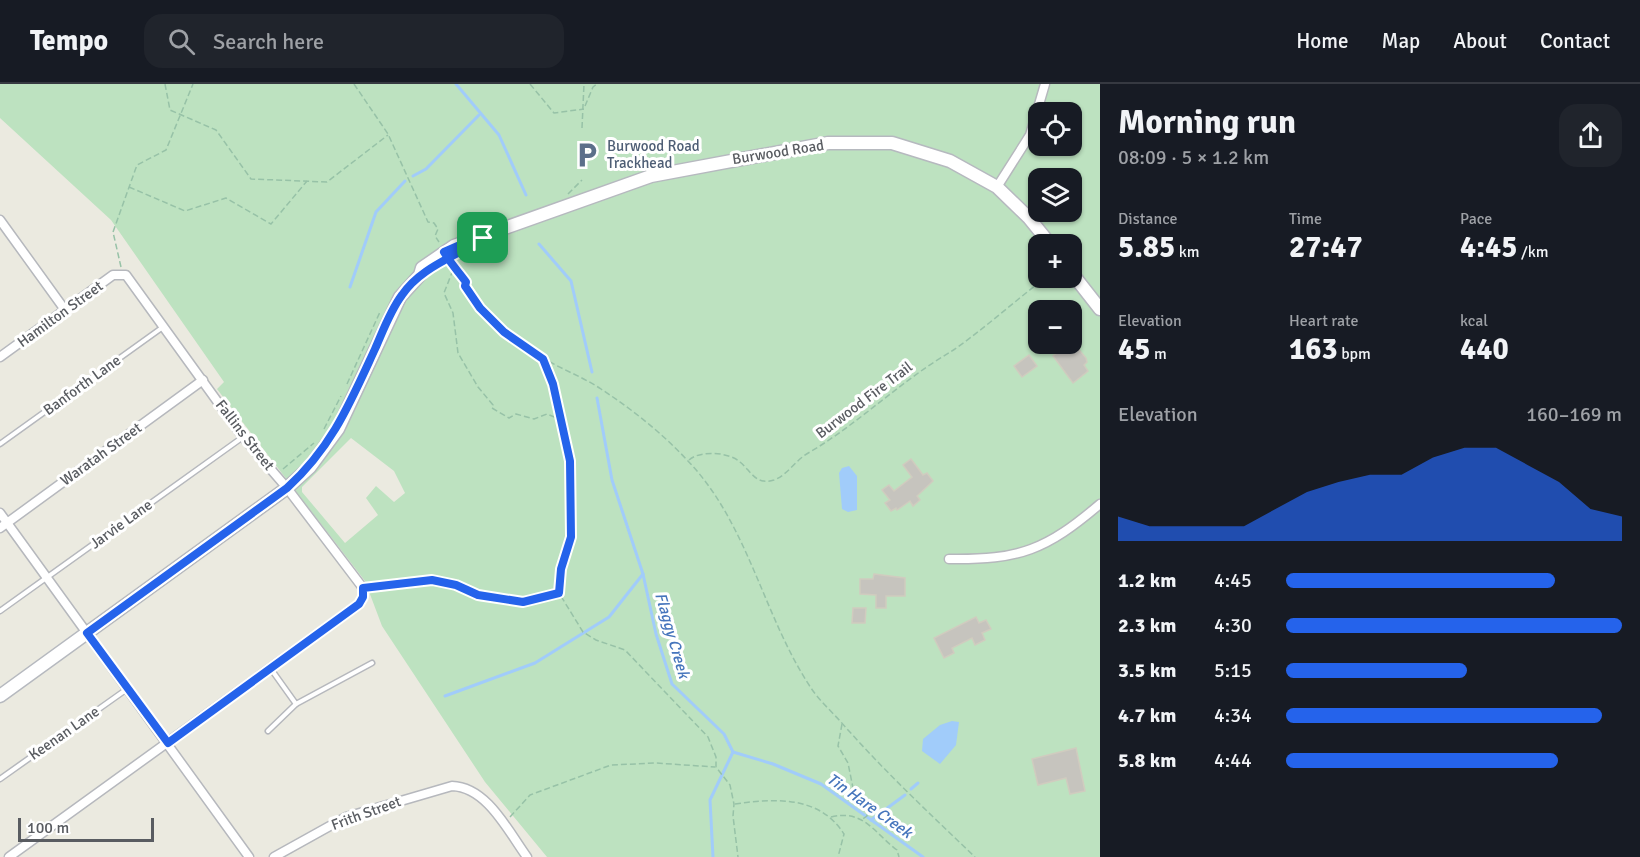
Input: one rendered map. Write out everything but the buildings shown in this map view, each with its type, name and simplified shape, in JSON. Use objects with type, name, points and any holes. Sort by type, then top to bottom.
[{"type":"main road","name":"Burwood Road","points":[[0,696],[287,488],[310,467],[332,438],[400,297],[420,275],[422,268],[448,260],[476,238],[483,238],[651,176],[828,144],[892,143],[951,161],[997,187],[1042,234]]},
{"type":"main road","points":[[1082,286],[1100,309]]},
{"type":"street","points":[[997,187],[1030,135],[1045,84]]},
{"type":"street","points":[[0,220],[65,310]]},
{"type":"street","name":"Hamilton Street","points":[[0,357],[113,275],[122,273]]},
{"type":"street","name":"Fallins Street","points":[[122,273],[129,278],[243,436],[287,488],[363,593]]},
{"type":"street","name":"Waratah Street","points":[[4,526],[203,380]]},
{"type":"street","points":[[949,559],[991,560],[1038,547],[1066,533],[1100,504]]},
{"type":"street","points":[[0,513],[4,526],[47,578],[249,857]]},
{"type":"street","points":[[9,857],[359,604],[363,593]]},
{"type":"street","name":"Frith Street","points":[[274,857],[346,817],[437,789],[465,786],[482,798],[503,824]]},
{"type":"street","points":[[503,824],[527,857]]},
{"type":"lane","name":"Banforth Lane","points":[[0,444],[164,326]]},
{"type":"lane","name":"Jarvie Lane","points":[[0,611],[243,436]]},
{"type":"lane","points":[[268,731],[296,704],[372,663]]},
{"type":"lane","points":[[271,668],[296,704]]},
{"type":"lane","name":"Keenan Lane","points":[[0,779],[127,688]]},
{"type":"path","points":[[165,84],[170,110],[216,130],[252,179],[327,182],[388,134]]},
{"type":"path","points":[[122,273],[113,232],[137,165],[166,150],[194,84]]},
{"type":"path","points":[[354,84],[388,134],[428,222],[434,222],[438,229],[435,236],[448,260],[466,282],[465,286],[480,308],[504,332],[543,359],[599,387],[648,421],[688,461],[725,510],[752,563],[779,629],[811,688],[871,756],[975,857]]},
{"type":"path","points":[[530,84],[554,113],[584,109]]},
{"type":"path","points":[[582,128],[584,84]]},
{"type":"path","points":[[584,109],[593,87],[597,84]]},
{"type":"path","points":[[129,187],[185,211],[226,198],[271,224],[308,181]]},
{"type":"path","points":[[448,260],[444,293],[453,313],[458,353],[478,387],[493,405],[492,408],[509,418],[516,414],[534,419],[547,414],[561,420]]},
{"type":"path","name":"Burwood Fire Trail","points":[[688,461],[694,456],[708,453],[729,457],[740,461],[755,478],[768,481],[777,478],[803,456],[853,423],[921,371],[956,348],[1032,288]]},
{"type":"path","points":[[323,430],[384,307]]},
{"type":"path","points":[[543,359],[570,461],[571,537],[561,569],[559,593],[583,632],[596,640],[625,650],[708,737],[716,757],[716,767],[730,785],[734,804],[733,816],[738,857]]},
{"type":"path","points":[[276,475],[319,437]]},
{"type":"path","points":[[363,593],[432,580],[456,585],[478,595],[523,602],[559,593]]},
{"type":"path","points":[[842,723],[839,750],[848,763],[853,788],[867,804],[867,816],[861,820]]},
{"type":"path","points":[[503,824],[530,795],[611,765],[656,763],[716,767]]},
{"type":"path","points":[[734,804],[762,800],[794,800],[812,806],[830,818],[844,834],[838,857]]},
{"type":"path","points":[[830,818],[846,814],[861,820],[897,850],[900,857]]},
{"type":"green space","points":[[0,84],[1100,84],[1100,857],[547,857],[485,782],[382,626],[365,581],[217,389],[224,382],[111,220],[0,118]],"holes":[[[351,438],[394,471],[405,493],[394,502],[376,486],[366,498],[378,515],[345,543],[302,492],[302,487]]]},
{"type":"water","points":[[849,466],[857,476],[857,510],[848,512],[842,509],[839,473],[842,468]]},
{"type":"water","points":[[952,721],[959,722],[956,745],[940,764],[922,751],[923,739],[940,725]]},
{"type":"waterway","name":"Flaggy Creek","points":[[456,84],[499,135],[526,195]]},
{"type":"waterway","points":[[413,176],[426,169],[479,115]]},
{"type":"waterway","points":[[350,287],[376,212],[405,181]]},
{"type":"waterway","name":"Flaggy Creek","points":[[539,244],[571,281],[592,372]]},
{"type":"waterway","name":"Flaggy Creek","points":[[597,398],[612,480],[643,574],[656,634],[672,684],[724,734],[733,752],[710,800],[713,857]]},
{"type":"waterway","points":[[445,696],[535,663],[609,617],[643,574]]},
{"type":"waterway","name":"Tin Hare Creek","points":[[733,752],[773,764],[821,784],[923,857]]},
{"type":"waterway","points":[[911,789],[918,783]]},
{"type":"waterway","points":[[871,820],[905,795]]},
{"type":"place","name":"Burwood Road Trackhead","points":[[587,155]]},
{"type":"route","points":[[483,238],[476,238],[444,252],[448,258],[454,269],[466,282],[465,286],[480,308],[504,332],[543,359],[553,384],[570,461],[571,537],[561,569],[559,593],[523,602],[478,595],[456,585],[432,580],[363,588],[362,601],[359,604],[168,743],[87,633],[287,488],[310,467],[338,429],[387,322],[409,285],[420,275],[448,258],[478,244],[483,238]]}]
